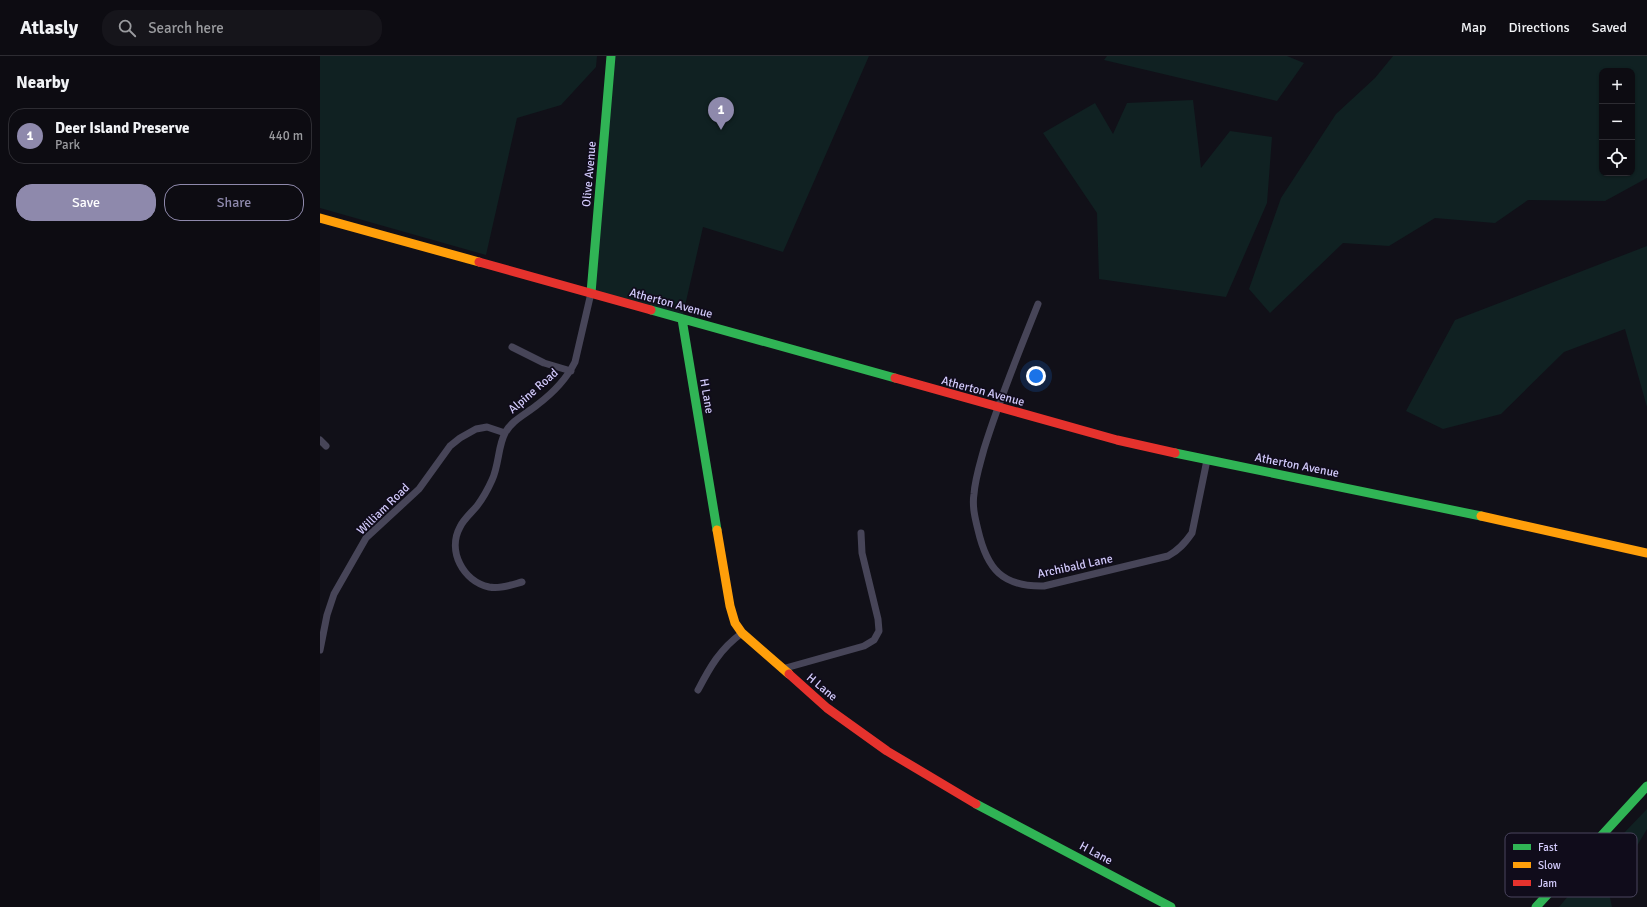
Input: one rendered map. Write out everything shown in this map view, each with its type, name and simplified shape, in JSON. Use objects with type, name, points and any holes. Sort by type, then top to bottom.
[{"type":"main road","name":"Olive Avenue","points":[[590,293],[611,56]]},
{"type":"main road","name":"Atherton Avenue","points":[[320,218],[1117,440],[1207,460],[1381,494],[1647,553]]},
{"type":"main road","name":"H Lane","points":[[682,319],[730,606],[735,623],[742,634],[827,708],[887,751],[969,800],[1172,907]]},
{"type":"main road","points":[[1604,833],[1647,786]]},
{"type":"main road","points":[[1536,907],[1545,897]]},
{"type":"street","name":"Alpine Road","points":[[522,582],[503,587],[490,587],[477,582],[467,575],[460,565],[456,553],[455,539],[460,526],[478,504],[493,478],[505,433],[517,419],[537,405],[562,384],[571,372],[575,362],[590,293]]},
{"type":"street","name":"Archibald Lane","points":[[1038,304],[997,407],[977,474],[974,494],[974,509],[981,545],[986,558],[999,574],[1016,583],[1028,586],[1044,586],[1168,556],[1177,551],[1192,533],[1207,460]]},
{"type":"street","points":[[512,347],[544,363],[571,372]]},
{"type":"street","name":"William Road","points":[[320,650],[327,615],[334,594],[366,538],[419,489],[450,446],[460,438],[476,429],[487,428],[505,433]]},
{"type":"street","points":[[320,440],[326,446]]},
{"type":"street","points":[[782,669],[864,646],[874,640],[879,631],[878,620],[862,553],[860,533]]},
{"type":"street","points":[[698,690],[714,661],[730,642],[742,634]]},
{"type":"shaded area","points":[[320,56],[597,56],[596,67],[561,105],[517,118],[486,255],[320,208]]},
{"type":"shaded area","points":[[611,56],[869,56],[783,252],[703,227],[682,319],[591,293]]},
{"type":"shaded area","points":[[1107,56],[1287,56],[1304,63],[1277,101],[1104,60]]},
{"type":"shaded area","points":[[1393,56],[1647,56],[1647,178],[1605,201],[1528,200],[1495,223],[1435,218],[1389,246],[1343,243],[1270,313],[1249,289],[1281,198],[1336,114],[1375,78]]},
{"type":"shaded area","points":[[1193,100],[1201,168],[1230,131],[1272,137],[1267,203],[1226,297],[1099,279],[1097,213],[1043,133],[1095,103],[1113,134],[1127,103]]},
{"type":"shaded area","points":[[1647,246],[1647,407],[1625,329],[1564,352],[1501,414],[1443,429],[1406,411],[1455,320]]},
{"type":"shaded area","points":[[1647,809],[1647,829],[1637,846],[1637,833],[1624,833]]},
{"type":"shaded area","points":[[1567,897],[1610,897],[1612,907],[1559,907]]},
{"type":"traffic: fast","points":[[591,293],[611,56]]},
{"type":"traffic: fast","points":[[651,310],[895,378]]},
{"type":"traffic: fast","points":[[682,319],[717,530]]},
{"type":"traffic: fast","points":[[1175,453],[1481,516]]},
{"type":"traffic: fast","points":[[1604,833],[1647,786]]},
{"type":"traffic: fast","points":[[976,804],[1171,907]]},
{"type":"traffic: fast","points":[[1536,907],[1545,897]]},
{"type":"traffic: slow","points":[[320,218],[479,262]]},
{"type":"traffic: slow","points":[[1481,516],[1647,553]]},
{"type":"traffic: slow","points":[[717,530],[730,606],[735,623],[742,633],[789,674]]},
{"type":"traffic: jam","points":[[479,262],[651,310]]},
{"type":"traffic: jam","points":[[895,378],[1117,440],[1175,453]]},
{"type":"traffic: jam","points":[[789,674],[827,708],[887,751],[976,804]]},
{"type":"place","name":"Deer Island Preserve","points":[[721,130]]}]
